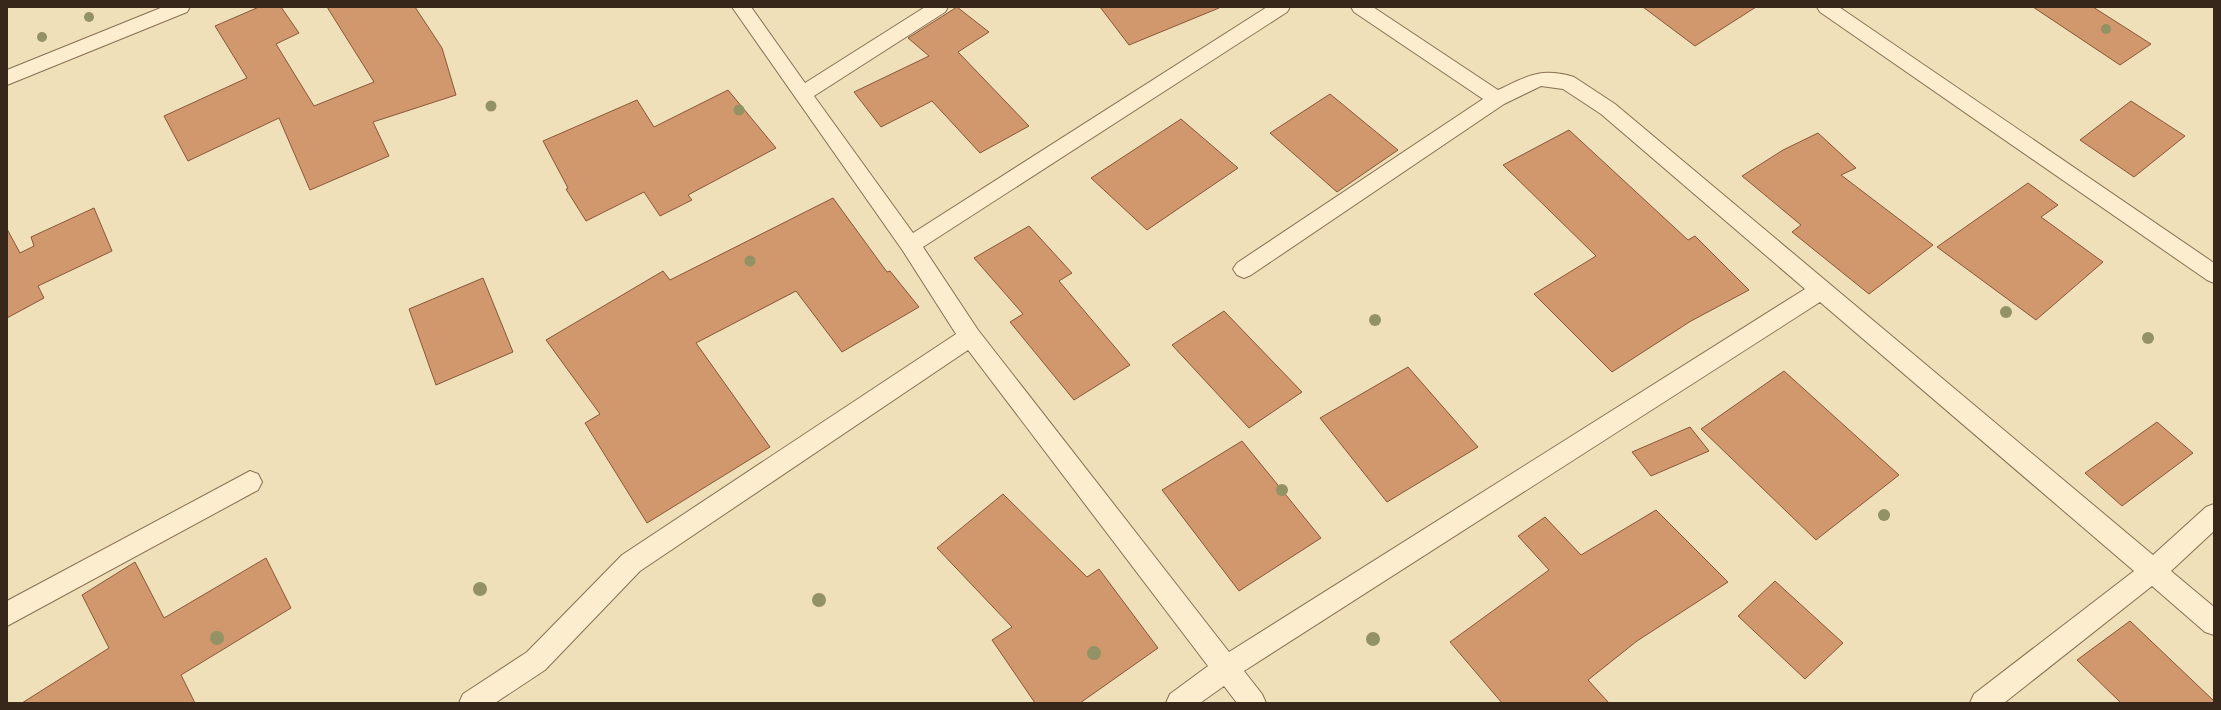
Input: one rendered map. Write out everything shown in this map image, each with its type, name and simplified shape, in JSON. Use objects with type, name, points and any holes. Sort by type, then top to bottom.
[{"type":"street","points":[[7,78],[181,7]]},
{"type":"street","points":[[740,7],[804,93],[910,245],[970,337],[1225,669],[1253,703]]},
{"type":"street","points":[[804,93],[939,7]]},
{"type":"street","points":[[910,245],[1281,7]]},
{"type":"street","points":[[1360,7],[1497,99]]},
{"type":"street","points":[[1826,7],[2214,274]]},
{"type":"street","points":[[1244,269],[1497,99],[1539,79],[1567,82],[1608,109],[2214,623]]},
{"type":"street","points":[[1179,703],[1225,669],[1821,290]]},
{"type":"street","points":[[472,703],[536,661],[631,563],[970,337]]},
{"type":"street","points":[[7,614],[250,482]]},
{"type":"street","points":[[1983,703],[2153,571],[2214,515]]},
{"type":"building","points":[[259,7],[281,7],[299,33],[276,44],[314,106],[374,82],[327,7],[415,7],[442,48],[456,95],[373,122],[389,156],[310,190],[279,118],[188,161],[164,116],[247,78],[215,26]]},
{"type":"building","points":[[957,7],[989,32],[958,52],[1029,126],[980,153],[932,101],[881,127],[854,92],[929,56],[908,38]]},
{"type":"building","points":[[1100,7],[1218,7],[1219,8],[1129,45]]},
{"type":"building","points":[[1643,7],[1756,7],[1695,46]]},
{"type":"building","points":[[2033,7],[2093,7],[2151,44],[2120,65]]},
{"type":"building","points":[[728,90],[776,148],[688,195],[692,200],[660,216],[644,192],[586,221],[566,189],[568,188],[543,141],[637,100],[654,127]]},
{"type":"building","points":[[1330,94],[1398,150],[1337,192],[1270,133]]},
{"type":"building","points":[[2131,101],[2185,136],[2134,177],[2080,140]]},
{"type":"building","points":[[1181,119],[1238,168],[1147,230],[1091,178]]},
{"type":"building","points":[[1569,130],[1688,240],[1695,236],[1749,290],[1691,321],[1612,372],[1534,294],[1596,256],[1503,165]]},
{"type":"building","points":[[1818,133],[1856,168],[1841,175],[1933,245],[1869,294],[1792,232],[1801,225],[1742,176],[1783,150]]},
{"type":"building","points":[[2028,183],[2058,205],[2041,217],[2103,262],[2036,320],[1937,247]]},
{"type":"building","points":[[833,198],[887,272],[890,271],[919,307],[842,352],[796,291],[696,343],[770,447],[647,523],[585,423],[600,414],[546,340],[663,271],[670,280]]},
{"type":"building","points":[[94,208],[112,251],[38,286],[44,298],[7,318],[7,229],[20,253],[34,246],[31,237]]},
{"type":"building","points":[[1029,226],[1072,273],[1059,281],[1130,365],[1074,400],[1010,322],[1023,314],[974,258]]},
{"type":"building","points":[[483,278],[513,352],[436,385],[409,309]]},
{"type":"building","points":[[1224,311],[1302,392],[1249,428],[1172,345]]},
{"type":"building","points":[[1408,367],[1478,447],[1387,502],[1320,418]]},
{"type":"building","points":[[1784,371],[1899,475],[1816,540],[1701,429]]},
{"type":"building","points":[[2157,422],[2193,453],[2122,506],[2085,473]]},
{"type":"building","points":[[1690,427],[1709,451],[1651,476],[1632,452]]},
{"type":"building","points":[[1242,441],[1321,538],[1239,591],[1162,490]]},
{"type":"building","points":[[1003,494],[1087,577],[1099,569],[1158,648],[1080,703],[1035,703],[992,640],[1012,627],[937,548]]},
{"type":"building","points":[[1656,510],[1728,582],[1637,641],[1588,680],[1609,703],[1502,703],[1450,642],[1549,570],[1518,536],[1545,517],[1581,555]]},
{"type":"building","points":[[266,558],[291,608],[181,675],[195,703],[22,703],[109,648],[82,595],[135,562],[164,618]]},
{"type":"building","points":[[1775,581],[1843,643],[1805,679],[1738,616]]},
{"type":"building","points":[[2130,621],[2214,701],[2214,703],[2121,703],[2077,660]]}]
